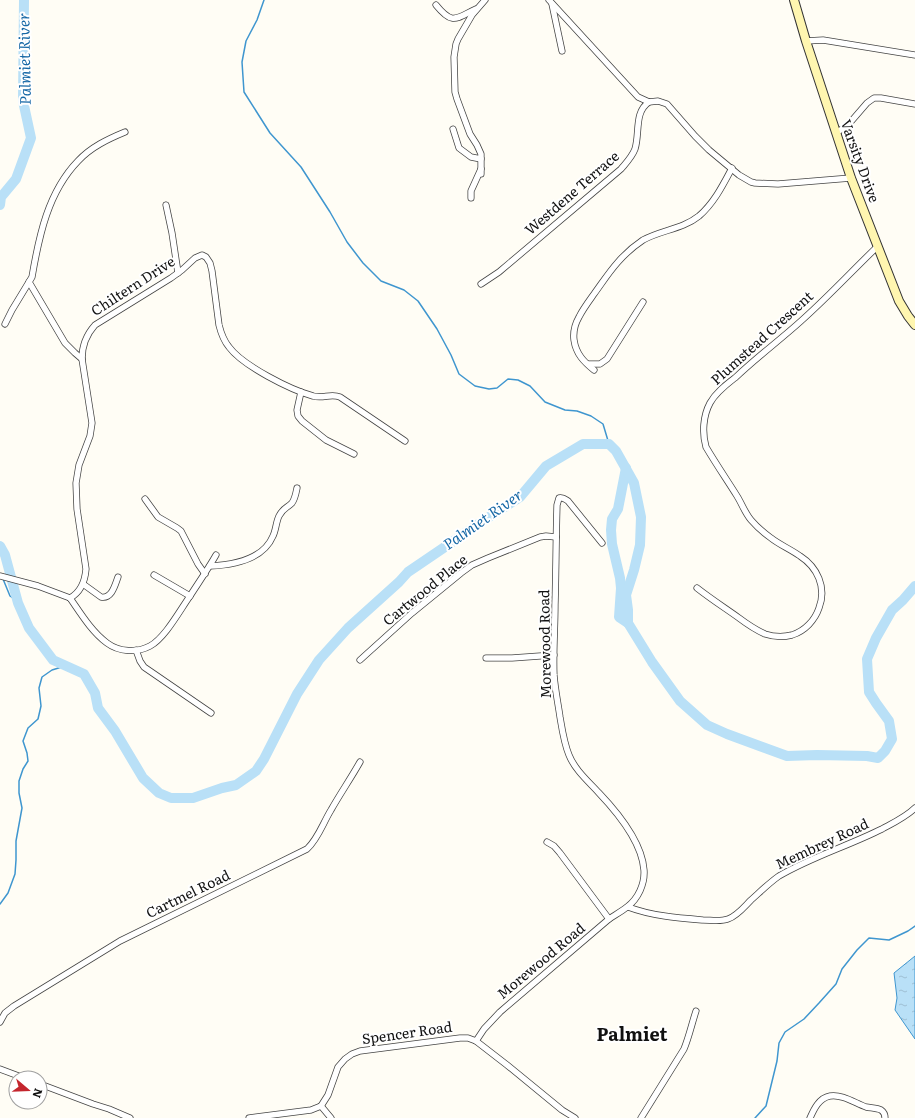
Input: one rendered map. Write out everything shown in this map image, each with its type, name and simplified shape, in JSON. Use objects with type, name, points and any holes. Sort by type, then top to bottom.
[{"type":"street","points":[[471,198],[470,190],[481,171],[481,159],[477,146],[464,120],[455,92],[454,57],[458,39],[476,9],[485,0]]},
{"type":"street","name":"Varsity Drive","points":[[794,0],[851,178],[899,301],[915,325]]},
{"type":"street","points":[[551,2],[562,51]]},
{"type":"street","points":[[551,2],[635,94],[649,102],[658,101],[667,104],[695,136],[717,157],[745,178],[755,183],[778,184],[851,178]]},
{"type":"street","points":[[436,5],[444,14],[456,19],[476,9]]},
{"type":"street","points":[[806,41],[830,41],[915,54]]},
{"type":"street","points":[[836,133],[848,124],[867,103],[874,98],[915,104]]},
{"type":"street","name":"Westdene Terrace","points":[[481,284],[499,272],[621,169],[630,159],[635,148],[640,114],[644,105],[649,102]]},
{"type":"street","points":[[453,129],[459,148],[471,157],[481,159]]},
{"type":"street","points":[[6,324],[12,310],[32,277],[39,238],[45,216],[67,175],[78,160],[87,153],[111,138],[125,132]]},
{"type":"street","points":[[594,370],[581,358],[575,346],[575,328],[579,317],[622,257],[643,241],[654,235],[693,220],[698,216],[718,193],[732,168]]},
{"type":"street","points":[[166,205],[178,273]]},
{"type":"street","name":"Plumstead Crescent","points":[[697,588],[749,625],[771,635],[785,636],[797,633],[809,625],[818,612],[822,602],[822,586],[820,578],[810,564],[767,535],[750,519],[706,447],[704,439],[704,420],[710,403],[720,390],[800,321],[878,246]]},
{"type":"street","name":"Chiltern Drive","points":[[83,584],[86,569],[77,508],[76,483],[79,466],[90,436],[92,423],[82,358],[84,341],[95,325],[178,273],[194,258],[202,255],[206,257],[210,263],[219,325],[228,346],[236,355],[282,384],[301,392],[320,397],[334,395],[340,397],[405,441]]},
{"type":"street","points":[[29,282],[65,343],[82,358]]},
{"type":"street","points":[[588,364],[600,364],[607,359],[643,302]]},
{"type":"street","points":[[301,392],[297,410],[298,416],[302,421],[326,440],[354,454]]},
{"type":"street","points":[[210,566],[224,566],[241,562],[256,555],[265,548],[273,536],[281,512],[293,502],[297,488]]},
{"type":"street","name":"Morewood Road","points":[[476,1041],[484,1028],[500,1012],[610,919],[628,907],[640,891],[643,884],[643,861],[627,826],[617,812],[583,777],[568,754],[557,699],[554,675],[557,505],[560,498],[568,502],[602,543]]},
{"type":"street","points":[[145,499],[158,517],[181,531],[198,564],[205,574]]},
{"type":"street","name":"Cartwood Place","points":[[360,660],[437,592],[472,566],[540,537],[556,537]]},
{"type":"street","points":[[0,576],[38,586],[70,598],[82,616],[96,633],[107,643],[116,648],[136,650],[144,649],[152,645],[167,629],[205,574],[216,555]]},
{"type":"street","points":[[154,575],[190,596]]},
{"type":"street","points":[[70,598],[75,596],[83,584],[101,597],[105,598],[112,592],[118,577]]},
{"type":"street","points":[[136,650],[144,667],[211,713]]},
{"type":"street","points":[[486,658],[554,655]]},
{"type":"street","name":"Cartmel Road","points":[[0,1022],[5,1013],[14,1006],[120,941],[307,849],[316,838],[330,811],[360,762]]},
{"type":"street","name":"Membrey Road","points":[[628,907],[638,911],[670,917],[717,921],[728,919],[739,912],[756,895],[778,877],[805,863],[870,835],[915,808]]},
{"type":"street","points":[[548,842],[560,853],[610,919]]},
{"type":"street","points":[[641,1118],[684,1049],[696,1011]]},
{"type":"street","name":"Spencer Road","points":[[321,1106],[328,1095],[338,1067],[352,1054],[451,1038],[468,1038],[476,1041],[562,1110],[575,1118]]},
{"type":"street","points":[[48,1087],[130,1118]]},
{"type":"street","points":[[810,1118],[817,1104],[823,1098],[829,1096],[843,1098],[870,1108],[880,1109],[885,1118]]},
{"type":"street","points":[[249,1118],[275,1116],[311,1110],[321,1106],[331,1118]]},
{"type":"water","points":[[915,956],[915,1039],[895,1010],[897,998],[894,973]]},
{"type":"waterway","name":"Palmiet River","points":[[0,205],[1,197],[16,179],[31,138],[23,101],[24,0]]},
{"type":"waterway","points":[[264,0],[257,20],[246,41],[242,62],[244,92],[270,133],[301,167],[347,242],[363,263],[381,281],[404,290],[418,301],[437,329],[459,374],[475,386],[489,389],[497,388],[508,379],[518,380],[530,386],[545,402],[565,410],[577,411],[591,416],[603,424],[609,444]]},
{"type":"waterway","name":"Palmiet River","points":[[0,546],[5,555],[18,603],[29,628],[53,660],[84,674],[95,693],[98,708],[115,731],[143,778],[159,793],[171,798],[193,798],[236,785],[256,771],[264,759],[297,694],[319,660],[348,628],[408,572],[520,497],[546,466],[583,444],[609,444],[616,451],[634,483],[641,517],[640,545],[626,595],[628,623],[652,662],[680,701],[707,725],[727,734],[787,756],[867,756],[878,758],[885,751],[892,739],[889,721],[869,692],[867,659],[876,638],[892,610],[915,586]]},
{"type":"waterway","points":[[626,468],[618,509],[612,519],[611,530],[612,544],[621,588],[619,617],[628,623]]},
{"type":"waterway","points":[[3,579],[10,596],[17,601]]},
{"type":"waterway","points":[[0,904],[8,893],[15,874],[16,841],[22,808],[19,793],[19,781],[23,769],[28,761],[23,741],[28,728],[38,719],[41,706],[39,688],[42,677],[52,670],[65,666]]},
{"type":"waterway","points":[[755,1118],[766,1106],[777,1061],[779,1043],[785,1032],[804,1019],[836,984],[842,969],[869,938],[889,940],[915,926]]},
{"type":"district","name":"Palmiet","points":[[632,1035]]}]
